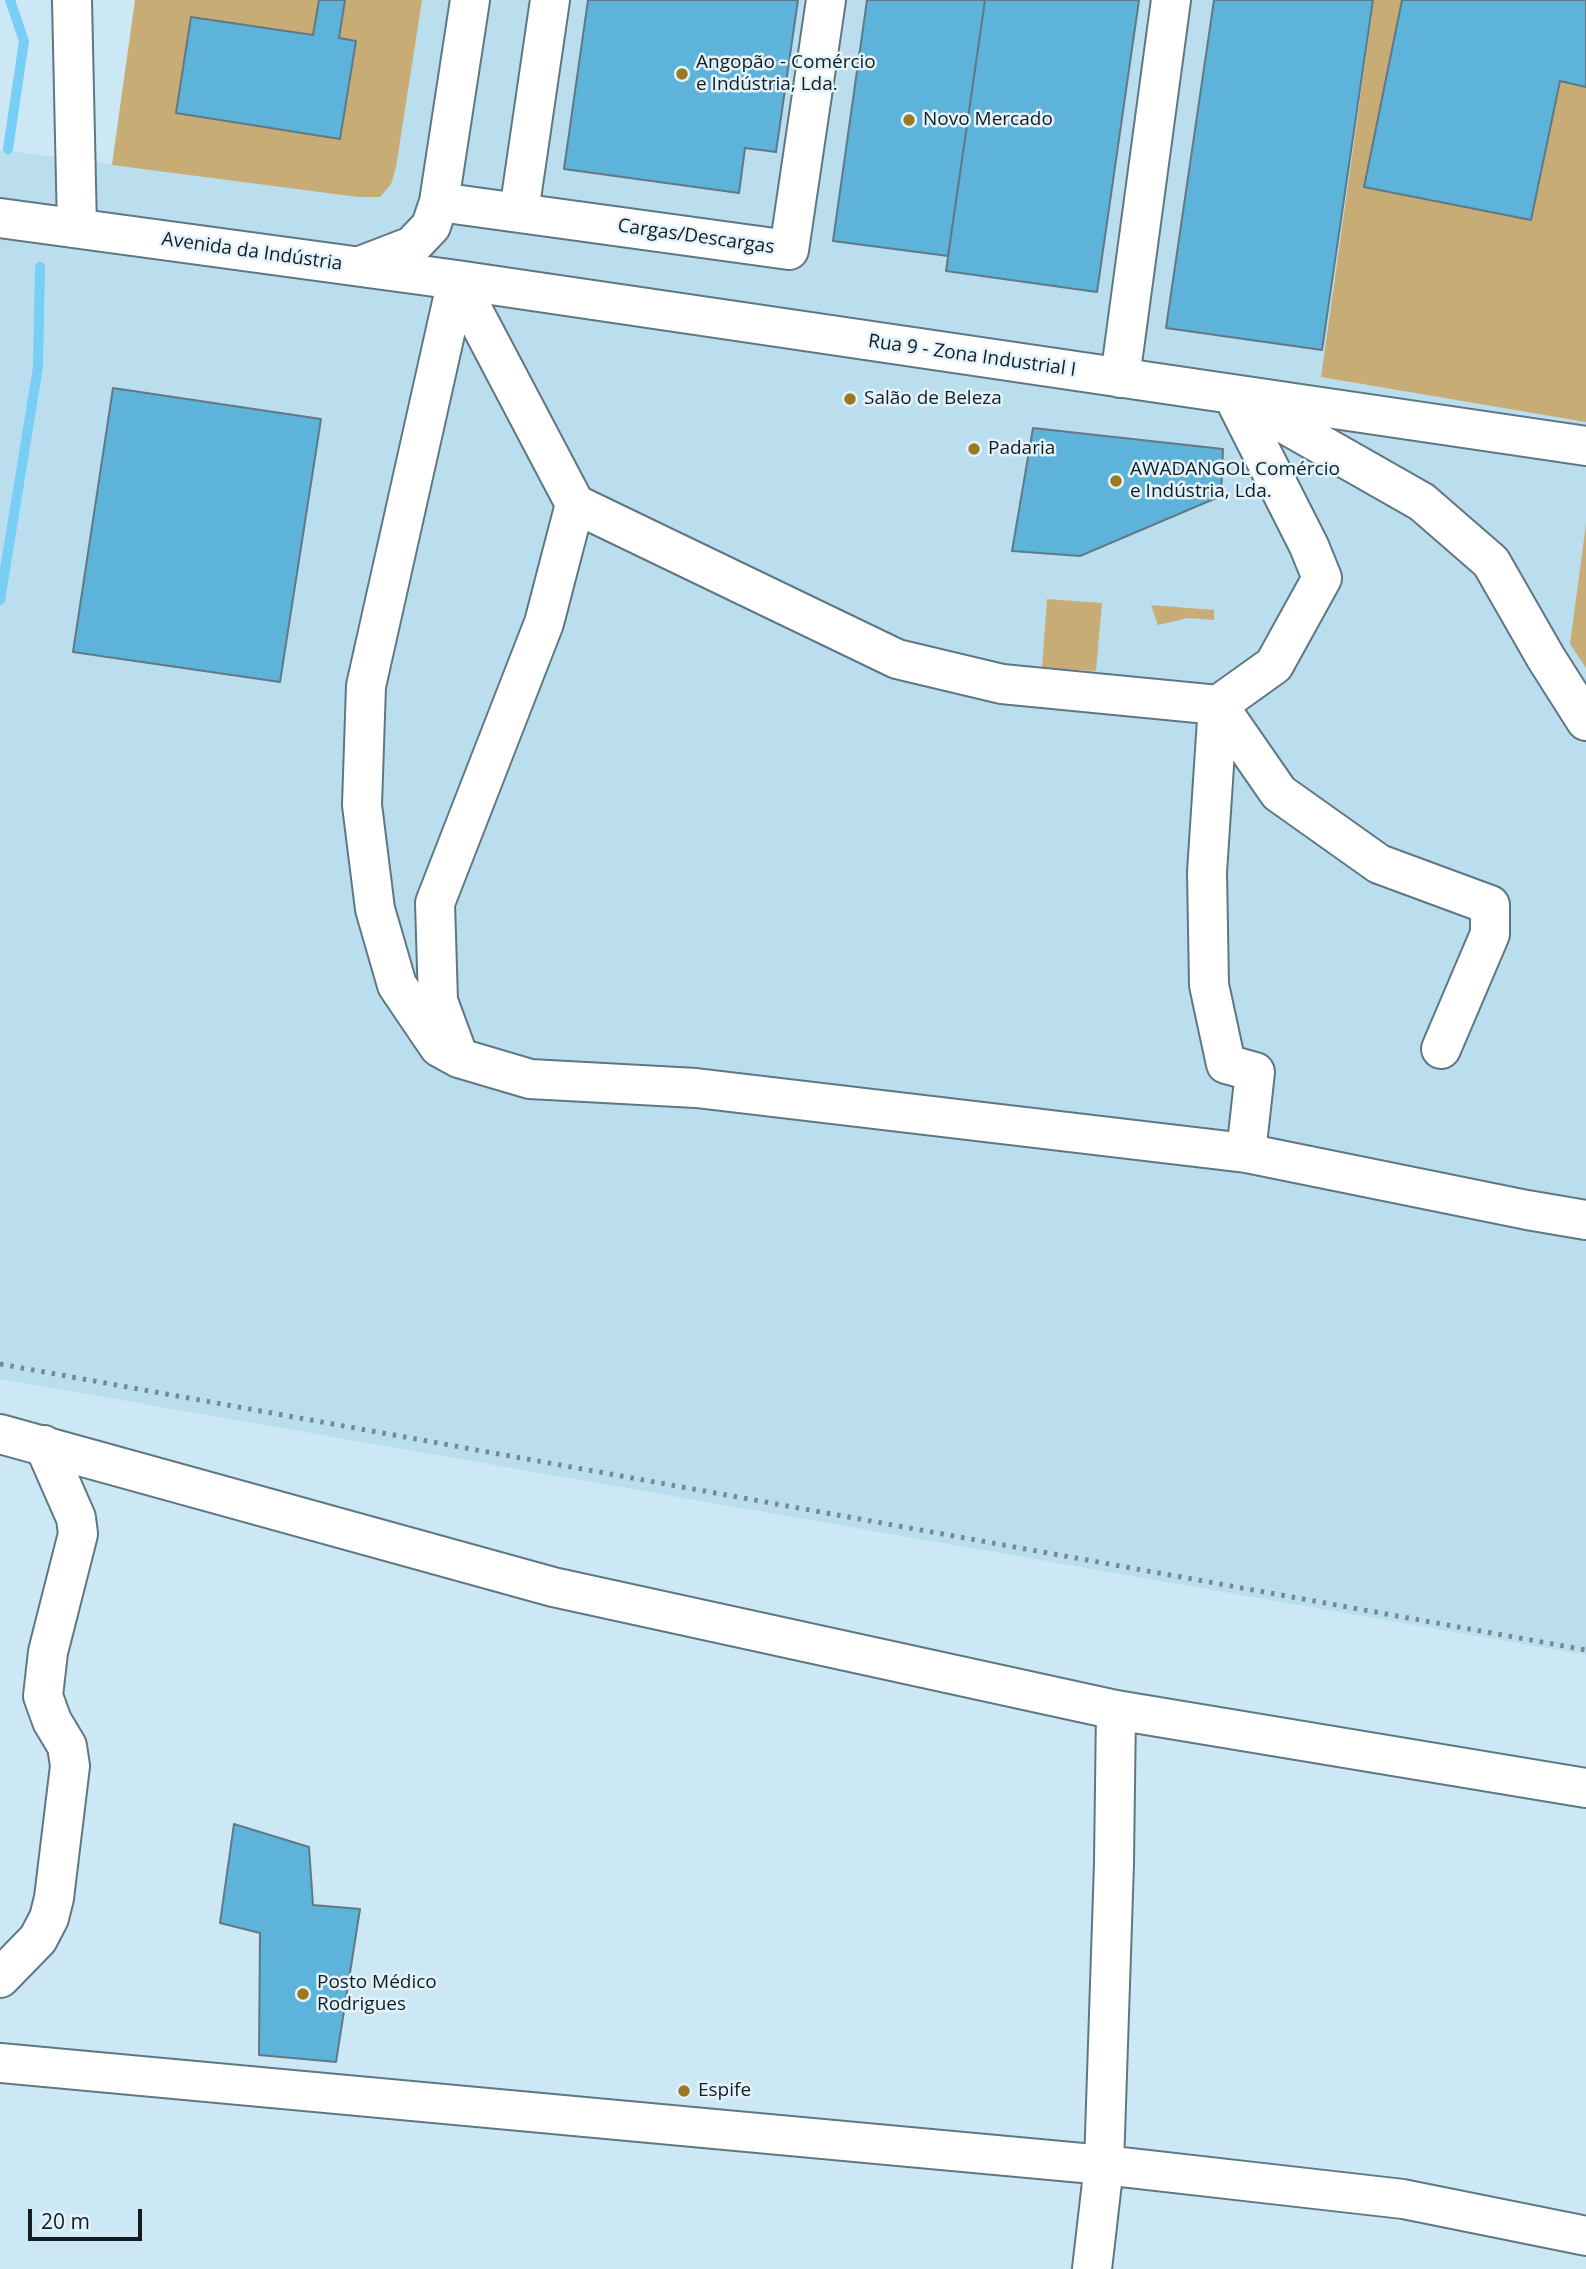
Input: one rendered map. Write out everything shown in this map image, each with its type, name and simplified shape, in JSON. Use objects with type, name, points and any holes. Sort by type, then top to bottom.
[{"type":"street","points":[[72,0],[77,228]]},
{"type":"street","name":"Avenida da Indústria","points":[[0,218],[358,267],[412,246],[431,226],[439,202],[470,0]]},
{"type":"street","points":[[519,212],[550,0]]},
{"type":"street","name":"Cargas/Descargas","points":[[439,202],[789,250],[826,0]]},
{"type":"street","points":[[1120,378],[1171,0]]},
{"type":"street","name":"Rua 9 - Zona Industrial I","points":[[358,267],[1586,446]]},
{"type":"street","points":[[457,280],[575,504],[897,659],[1002,684],[1219,705],[1274,666],[1322,578],[1309,546],[1232,394]]},
{"type":"street","points":[[457,280],[366,686],[362,805],[375,909],[397,985],[439,1047],[458,1058],[530,1079],[696,1088],[1246,1153],[1586,1220]]},
{"type":"street","points":[[1232,394],[1422,502],[1491,562],[1586,721]]},
{"type":"street","points":[[458,1058],[438,1001],[435,903],[544,623],[575,504]]},
{"type":"street","points":[[1219,705],[1279,793],[1379,864],[1490,905],[1490,934],[1441,1049]]},
{"type":"street","points":[[1219,705],[1207,872],[1209,985],[1226,1065],[1255,1072],[1246,1153]]},
{"type":"street","points":[[0,1434],[553,1587],[1116,1710],[1586,1788]]},
{"type":"street","points":[[0,1978],[38,1939],[49,1918],[54,1898],[70,1766],[67,1746],[52,1721],[43,1696],[48,1652],[78,1534],[76,1518],[44,1445]]},
{"type":"street","points":[[1092,2269],[1104,2165],[1116,1710]]},
{"type":"street","points":[[0,2063],[1104,2165],[1403,2199],[1586,2236]]},
{"type":"shaded area","points":[[135,0],[1586,0],[1586,1655],[0,1379],[0,150],[112,164]]},
{"type":"shaded area","points":[[135,0],[422,0],[396,167],[391,184],[380,197],[358,197],[112,165]]},
{"type":"shaded area","points":[[1374,0],[1586,0],[1586,422],[1321,377]]},
{"type":"shaded area","points":[[1586,524],[1586,668],[1570,644]]},
{"type":"shaded area","points":[[1047,599],[1102,603],[1096,671],[1042,668]]},
{"type":"shaded area","points":[[1151,605],[1214,610],[1214,620],[1188,618],[1158,625]]},
{"type":"building","points":[[319,0],[345,0],[339,38],[356,41],[340,139],[176,113],[191,17],[313,35]]},
{"type":"building","name":"Angopão - Comércio e Indústria, Lda.","points":[[588,0],[798,0],[776,152],[745,148],[739,193],[564,169]]},
{"type":"building","name":"Novo Mercado","points":[[867,0],[985,0],[948,256],[833,241]]},
{"type":"building","points":[[985,0],[1139,0],[1097,292],[946,271]]},
{"type":"building","points":[[1214,0],[1373,0],[1322,350],[1166,328]]},
{"type":"building","points":[[1402,0],[1586,0],[1586,87],[1560,81],[1531,220],[1364,187]]},
{"type":"building","points":[[113,388],[321,419],[280,682],[73,652]]},
{"type":"building","points":[[1033,428],[1223,449],[1221,496],[1080,556],[1012,551]]},
{"type":"building","name":"Posto Médico Rodrigues","points":[[234,1824],[309,1847],[313,1905],[360,1909],[336,2062],[259,2055],[260,1933],[220,1923]]},
{"type":"waterway","points":[[8,149],[24,41],[10,0]]},
{"type":"waterway","points":[[0,600],[38,367],[40,267]]},
{"type":"railway","points":[[0,1364],[1586,1650]]},
{"type":"place","name":"Angopão - Comércio e Indústria, Lda.","points":[[682,74]]},
{"type":"place","name":"Novo Mercado","points":[[909,120]]},
{"type":"place","name":"Salão de Beleza","points":[[850,399]]},
{"type":"place","name":"Padaria","points":[[974,449]]},
{"type":"place","name":"AWADANGOL Comércio e Indústria, Lda.","points":[[1116,481]]},
{"type":"place","name":"Posto Médico Rodrigues","points":[[303,1994]]},
{"type":"place","name":"Espife","points":[[684,2091]]}]
